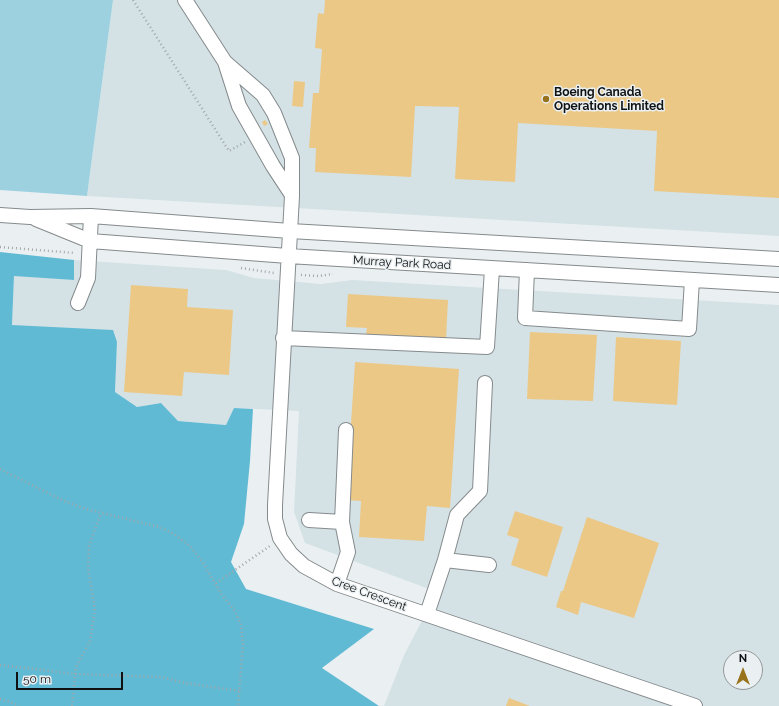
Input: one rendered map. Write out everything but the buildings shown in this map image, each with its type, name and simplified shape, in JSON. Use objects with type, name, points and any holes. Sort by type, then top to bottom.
[{"type":"street","points":[[185,0],[225,62],[239,106],[292,196]]},
{"type":"street","name":"Cree Crescent","points":[[225,62],[263,94],[274,113],[292,158],[292,196],[274,504],[275,519],[280,538],[291,554],[304,566],[337,584],[695,706]]},
{"type":"street","name":"Murray Park Road","points":[[0,215],[30,217],[91,216],[290,230],[779,259]]},
{"type":"street","points":[[78,303],[88,278],[91,216]]},
{"type":"street","name":"Murray Park Road","points":[[30,217],[90,241],[288,256],[779,285]]},
{"type":"street","points":[[284,338],[487,347],[492,269]]},
{"type":"street","points":[[527,270],[525,318],[689,329],[692,280]]},
{"type":"street","points":[[426,614],[445,560],[457,515],[480,491],[485,383]]},
{"type":"street","points":[[337,584],[348,552],[342,522],[346,430]]},
{"type":"street","points":[[309,520],[342,522]]},
{"type":"street","points":[[445,560],[489,564]]},
{"type":"path","points":[[133,0],[228,151],[248,141]]},
{"type":"path","points":[[0,469],[64,501],[101,513],[124,517],[160,527],[183,540],[197,554],[222,595],[235,611],[241,625],[243,644],[238,706]]},
{"type":"path","points":[[72,706],[76,667],[90,641],[95,608],[88,569],[89,546],[101,513]]},
{"type":"path","points":[[216,583],[280,538]]},
{"type":"path","points":[[0,665],[76,674],[161,677],[185,683],[239,690]]},
{"type":"path","points":[[0,700],[19,706]]},
{"type":"shaded area","points":[[0,0],[113,0],[87,196],[0,190]]},
{"type":"shaded area","points":[[113,0],[779,0],[779,236],[87,196]]},
{"type":"shaded area","points":[[0,252],[74,260],[74,280],[14,276],[12,325],[113,330],[117,342],[115,392],[137,407],[161,403],[178,421],[226,425],[234,408],[253,409],[244,524],[231,562],[246,589],[374,629],[322,668],[379,706],[0,706]]},
{"type":"shaded area","points":[[74,260],[226,270],[254,278],[321,284],[352,280],[779,305],[779,706],[384,706],[404,655],[437,592],[305,543],[294,512],[299,411],[234,408],[227,425],[178,421],[161,403],[137,407],[115,392],[117,342],[12,325],[14,275],[74,280]]},
{"type":"place","name":"Boeing Canada Operations Limited","points":[[546,99]]}]
